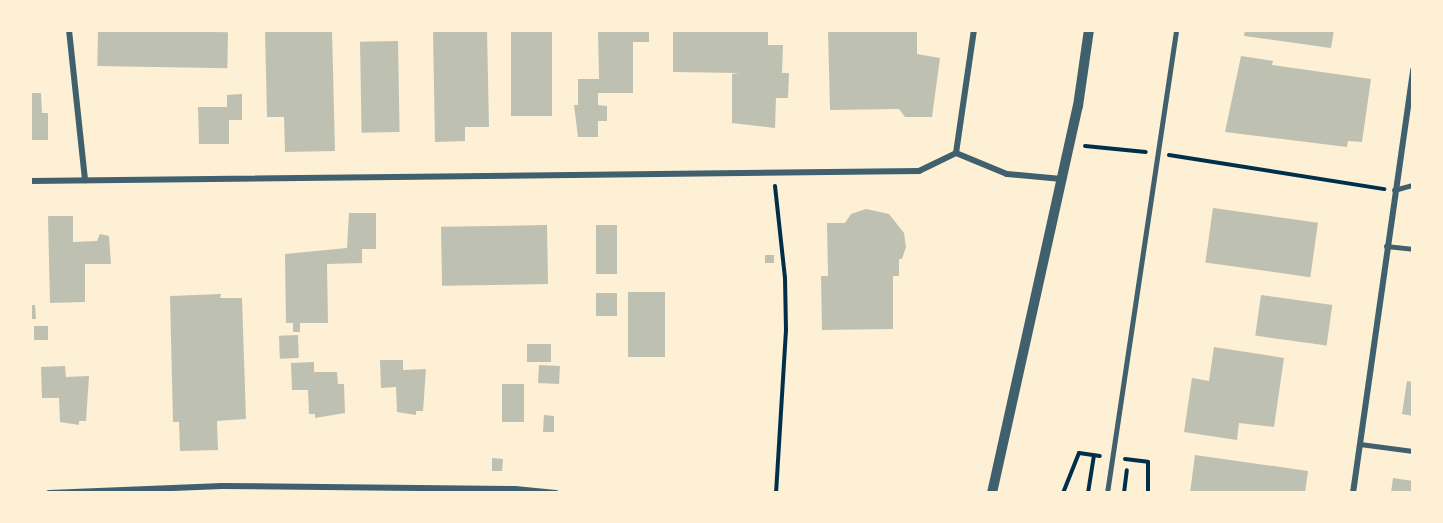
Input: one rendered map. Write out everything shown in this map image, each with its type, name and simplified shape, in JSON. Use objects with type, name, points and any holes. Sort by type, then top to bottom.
[{"type":"street","points":[[69,30],[85,180]]},
{"type":"street","points":[[956,153],[974,30]]},
{"type":"street","points":[[992,493],[1070,144],[1089,30]]},
{"type":"street","points":[[1353,493],[1386,246],[1413,69]]},
{"type":"street","points":[[30,181],[919,171],[956,153],[1007,174],[1062,179]]},
{"type":"street","points":[[49,493],[222,486],[515,489],[556,493]]},
{"type":"lane","points":[[1107,493],[1176,30]]},
{"type":"lane","points":[[1394,190],[1413,185]]},
{"type":"lane","points":[[1386,246],[1413,249]]},
{"type":"lane","points":[[1360,444],[1413,451]]},
{"type":"path","points":[[1070,144],[1157,153],[1394,190]]},
{"type":"path","points":[[773,173],[785,278],[786,330],[776,493]]},
{"type":"path","points":[[1088,493],[1094,455]]},
{"type":"path","points":[[1124,493],[1128,460]]},
{"type":"building","points":[[98,30],[228,32],[227,68],[97,66]]},
{"type":"building","points":[[265,30],[332,30],[335,151],[285,152],[284,117],[267,117]]},
{"type":"building","points":[[433,30],[487,30],[489,127],[465,127],[465,141],[435,142]]},
{"type":"building","points":[[511,30],[552,30],[552,116],[511,116]]},
{"type":"building","points":[[598,30],[649,30],[649,42],[633,42],[633,93],[598,93],[598,105],[607,106],[607,121],[598,121],[598,137],[578,137],[574,105],[578,105],[578,79],[599,79]]},
{"type":"building","points":[[673,30],[768,30],[768,45],[783,45],[782,73],[789,73],[788,98],[776,98],[775,128],[732,123],[732,74],[739,73],[673,72]]},
{"type":"building","points":[[828,30],[917,30],[917,54],[940,58],[932,117],[905,117],[899,109],[830,110]]},
{"type":"building","points":[[1245,30],[1334,30],[1331,48],[1244,36]]},
{"type":"building","points":[[398,41],[400,132],[362,133],[360,42]]},
{"type":"building","points":[[1241,56],[1273,61],[1272,65],[1371,79],[1362,142],[1348,141],[1347,147],[1225,132]]},
{"type":"building","points":[[30,93],[41,93],[42,113],[48,113],[48,140],[30,140]]},
{"type":"building","points":[[242,94],[242,120],[229,120],[229,144],[199,144],[198,107],[227,107],[227,95]]},
{"type":"building","points":[[1213,208],[1318,223],[1310,277],[1205,262]]},
{"type":"building","points":[[866,209],[889,214],[904,233],[906,247],[902,259],[899,259],[899,276],[893,276],[893,329],[822,330],[821,276],[828,276],[827,223],[845,223],[851,214]]},
{"type":"building","points":[[349,213],[376,213],[376,249],[362,249],[362,263],[327,264],[328,323],[300,323],[300,332],[293,332],[293,323],[286,323],[285,254],[347,248]]},
{"type":"building","points":[[48,216],[73,216],[73,242],[97,241],[100,234],[109,236],[111,264],[85,264],[85,302],[50,303]]},
{"type":"building","points":[[547,225],[548,284],[442,286],[441,227]]},
{"type":"building","points":[[596,225],[617,225],[617,274],[596,274]]},
{"type":"building","points":[[765,255],[774,255],[774,263],[765,263]]},
{"type":"building","points":[[628,292],[665,292],[665,357],[628,357]]},
{"type":"building","points":[[596,293],[617,293],[617,316],[596,316]]},
{"type":"building","points":[[221,294],[220,298],[242,298],[246,419],[217,421],[218,450],[180,451],[179,422],[173,422],[170,296]]},
{"type":"building","points":[[1261,295],[1332,305],[1327,346],[1255,336]]},
{"type":"building","points":[[30,305],[35,305],[36,319],[30,319]]},
{"type":"building","points":[[34,326],[48,326],[48,340],[34,340]]},
{"type":"building","points":[[298,335],[299,358],[280,359],[279,336]]},
{"type":"building","points":[[527,344],[551,344],[551,362],[527,362]]},
{"type":"building","points":[[1214,347],[1284,358],[1274,427],[1239,423],[1237,440],[1184,432],[1192,378],[1209,381]]},
{"type":"building","points":[[380,360],[403,360],[403,370],[426,369],[423,411],[416,411],[416,415],[397,412],[396,387],[381,388]]},
{"type":"building","points":[[314,362],[314,372],[337,372],[338,384],[344,384],[345,413],[315,418],[315,414],[309,414],[308,390],[292,390],[291,363]]},
{"type":"building","points":[[539,365],[560,366],[559,384],[538,383]]},
{"type":"building","points":[[65,366],[66,377],[89,376],[86,421],[79,421],[79,425],[60,422],[59,398],[42,398],[41,367]]},
{"type":"building","points":[[1407,381],[1413,382],[1413,416],[1402,414]]},
{"type":"building","points":[[502,384],[524,384],[524,422],[502,422]]},
{"type":"building","points":[[544,415],[554,416],[554,432],[543,432]]},
{"type":"building","points":[[1195,455],[1308,471],[1305,493],[1190,493]]},
{"type":"building","points":[[492,458],[503,459],[502,471],[492,471]]},
{"type":"building","points":[[1393,478],[1413,481],[1413,493],[1391,493]]}]
